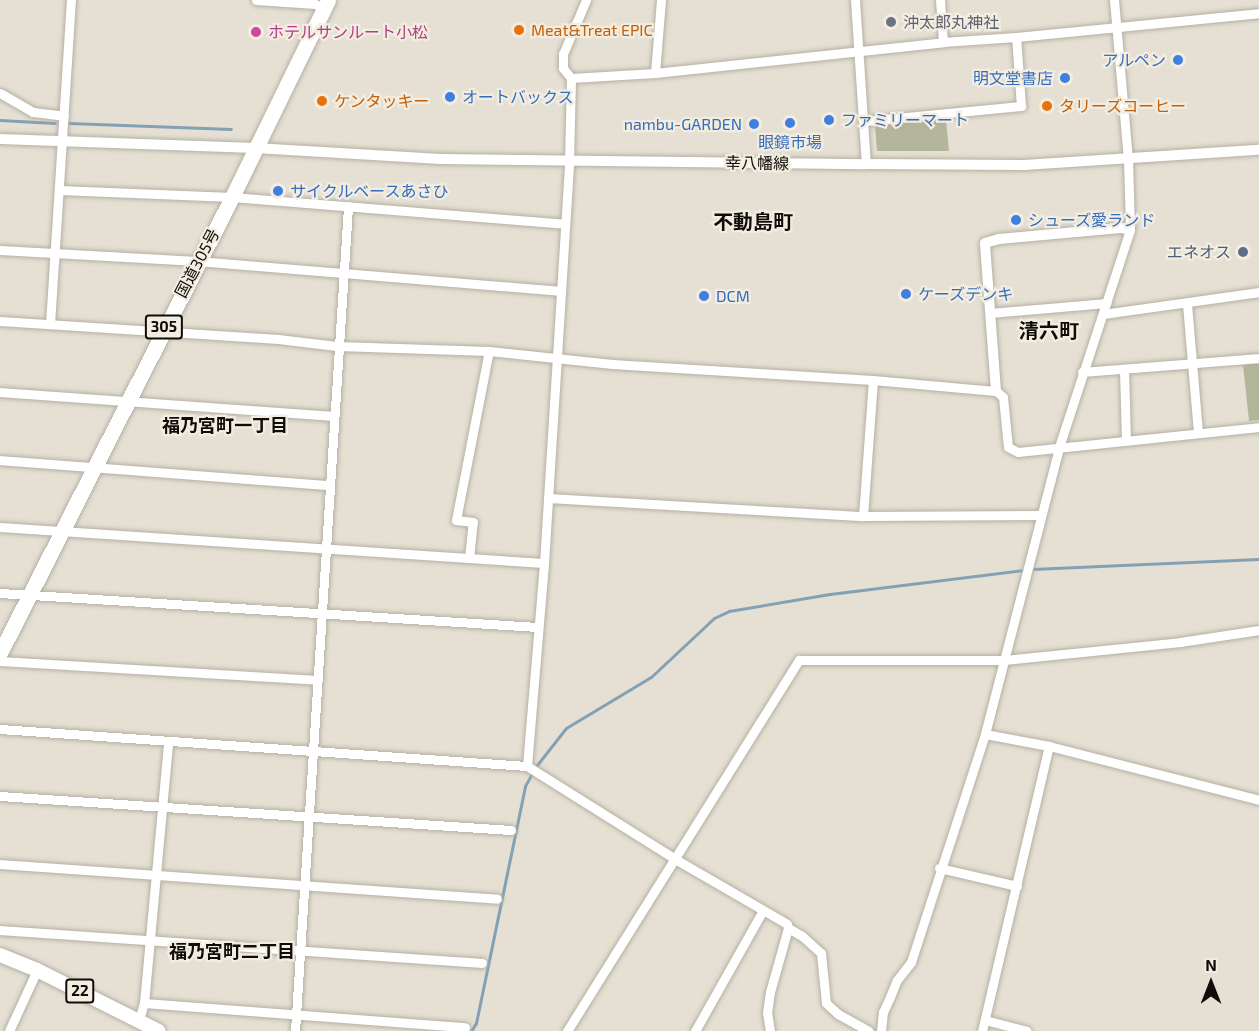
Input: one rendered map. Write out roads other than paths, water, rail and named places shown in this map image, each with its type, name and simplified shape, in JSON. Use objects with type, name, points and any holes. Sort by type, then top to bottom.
[{"type":"highway","name":"国道305号","points":[[0,653],[197,261],[232,197],[326,4]]},
{"type":"main road","name":"22","points":[[0,955],[37,970],[159,1031]]},
{"type":"street","points":[[50,324],[71,0]]},
{"type":"street","points":[[256,0],[326,4]]},
{"type":"street","points":[[527,766],[544,563],[559,291],[569,161],[571,78],[563,68],[563,54],[586,0]]},
{"type":"street","points":[[655,73],[661,0]]},
{"type":"street","points":[[855,0],[866,164]]},
{"type":"street","points":[[940,0],[943,42]]},
{"type":"street","points":[[881,1031],[883,1012],[897,980],[911,962],[939,868],[985,734],[1059,447],[1130,230],[1128,160],[1114,0]]},
{"type":"street","points":[[571,78],[655,73],[943,42],[1259,13]]},
{"type":"street","points":[[864,122],[1021,106],[1016,37]]},
{"type":"street","points":[[0,93],[33,112],[64,116]]},
{"type":"street","name":"幸八幡線","points":[[0,139],[255,148],[441,159],[866,164],[1024,165],[1259,150]]},
{"type":"street","points":[[59,189],[232,197],[564,224]]},
{"type":"street","points":[[295,1031],[303,885],[314,751],[328,485],[348,206]]},
{"type":"street","points":[[996,391],[985,243],[1121,228],[1130,230]]},
{"type":"street","points":[[0,250],[197,261],[559,291]]},
{"type":"street","points":[[1103,314],[1259,292]]},
{"type":"street","points":[[990,312],[1107,303]]},
{"type":"street","points":[[1186,304],[1198,433]]},
{"type":"street","points":[[0,321],[278,339],[337,346],[489,351],[612,364],[873,380],[996,391],[1003,397],[1008,447],[1018,452],[1259,427]]},
{"type":"street","points":[[470,558],[473,522],[456,520],[489,351]]},
{"type":"street","points":[[1082,372],[1259,358]]},
{"type":"street","points":[[1124,369],[1126,439]]},
{"type":"street","points":[[862,516],[873,380]]},
{"type":"street","points":[[0,392],[333,416]]},
{"type":"street","points":[[0,460],[328,485]]},
{"type":"street","points":[[548,498],[862,516],[1041,515]]},
{"type":"street","points":[[0,527],[544,563]]},
{"type":"street","points":[[0,593],[537,627]]},
{"type":"street","points":[[567,1031],[799,660],[1004,660],[1180,642],[1259,630]]},
{"type":"street","points":[[0,660],[317,680]]},
{"type":"street","points":[[0,729],[527,766],[762,912],[787,924],[788,928],[802,936],[821,953],[826,1003],[838,1014],[869,1031]]},
{"type":"street","points":[[985,734],[1049,746],[1259,800]]},
{"type":"street","points":[[138,1020],[144,1003],[168,742]]},
{"type":"street","points":[[982,1031],[1049,746]]},
{"type":"street","points":[[0,796],[511,830]]},
{"type":"street","points":[[0,864],[497,899]]},
{"type":"street","points":[[939,868],[1017,886]]},
{"type":"street","points":[[695,1031],[762,912]]},
{"type":"street","points":[[770,1031],[767,1013],[770,992],[788,928]]},
{"type":"street","points":[[0,930],[482,963]]},
{"type":"street","points":[[9,1031],[37,970]]},
{"type":"street","points":[[144,1003],[465,1027]]},
{"type":"street","points":[[985,1020],[1027,1031]]},
{"type":"waterway","points":[[0,120],[55,123]]},
{"type":"waterway","points":[[69,123],[231,129]]},
{"type":"waterway","points":[[1032,569],[1259,559]]},
{"type":"waterway","points":[[537,765],[566,728],[651,677],[714,618],[729,611],[830,594],[1022,570]]},
{"type":"waterway","points":[[471,1031],[476,1023],[525,786],[531,775]]},
{"type":"place","name":"沖太郎丸神社","points":[[891,22]]},
{"type":"place","name":"Meat&Treat EPIC","points":[[519,30]]},
{"type":"place","name":"ホテルサンルート小松","points":[[256,32]]},
{"type":"place","name":"アルペン","points":[[1178,60]]},
{"type":"place","name":"明文堂書店","points":[[1065,78]]},
{"type":"place","name":"オートバックス","points":[[450,97]]},
{"type":"place","name":"ケンタッキー","points":[[322,101]]},
{"type":"place","name":"タリーズコーヒー","points":[[1047,106]]},
{"type":"place","name":"ファミリーマート","points":[[829,120]]},
{"type":"place","name":"眼鏡市場","points":[[790,123]]},
{"type":"place","name":"nambu-GARDEN","points":[[754,124]]},
{"type":"place","name":"サイクルベースあさひ","points":[[278,191]]},
{"type":"place","name":"シューズ愛ランド","points":[[1016,220]]},
{"type":"place","name":"エネオス","points":[[1243,252]]},
{"type":"place","name":"ケーズデンキ","points":[[906,294]]},
{"type":"place","name":"DCM","points":[[704,296]]},
{"type":"district","name":"不動島町","points":[[753,221]]},
{"type":"district","name":"清六町","points":[[1049,330]]},
{"type":"district","name":"福乃宮町一丁目","points":[[225,425]]},
{"type":"district","name":"福乃宮町二丁目","points":[[232,951]]}]
